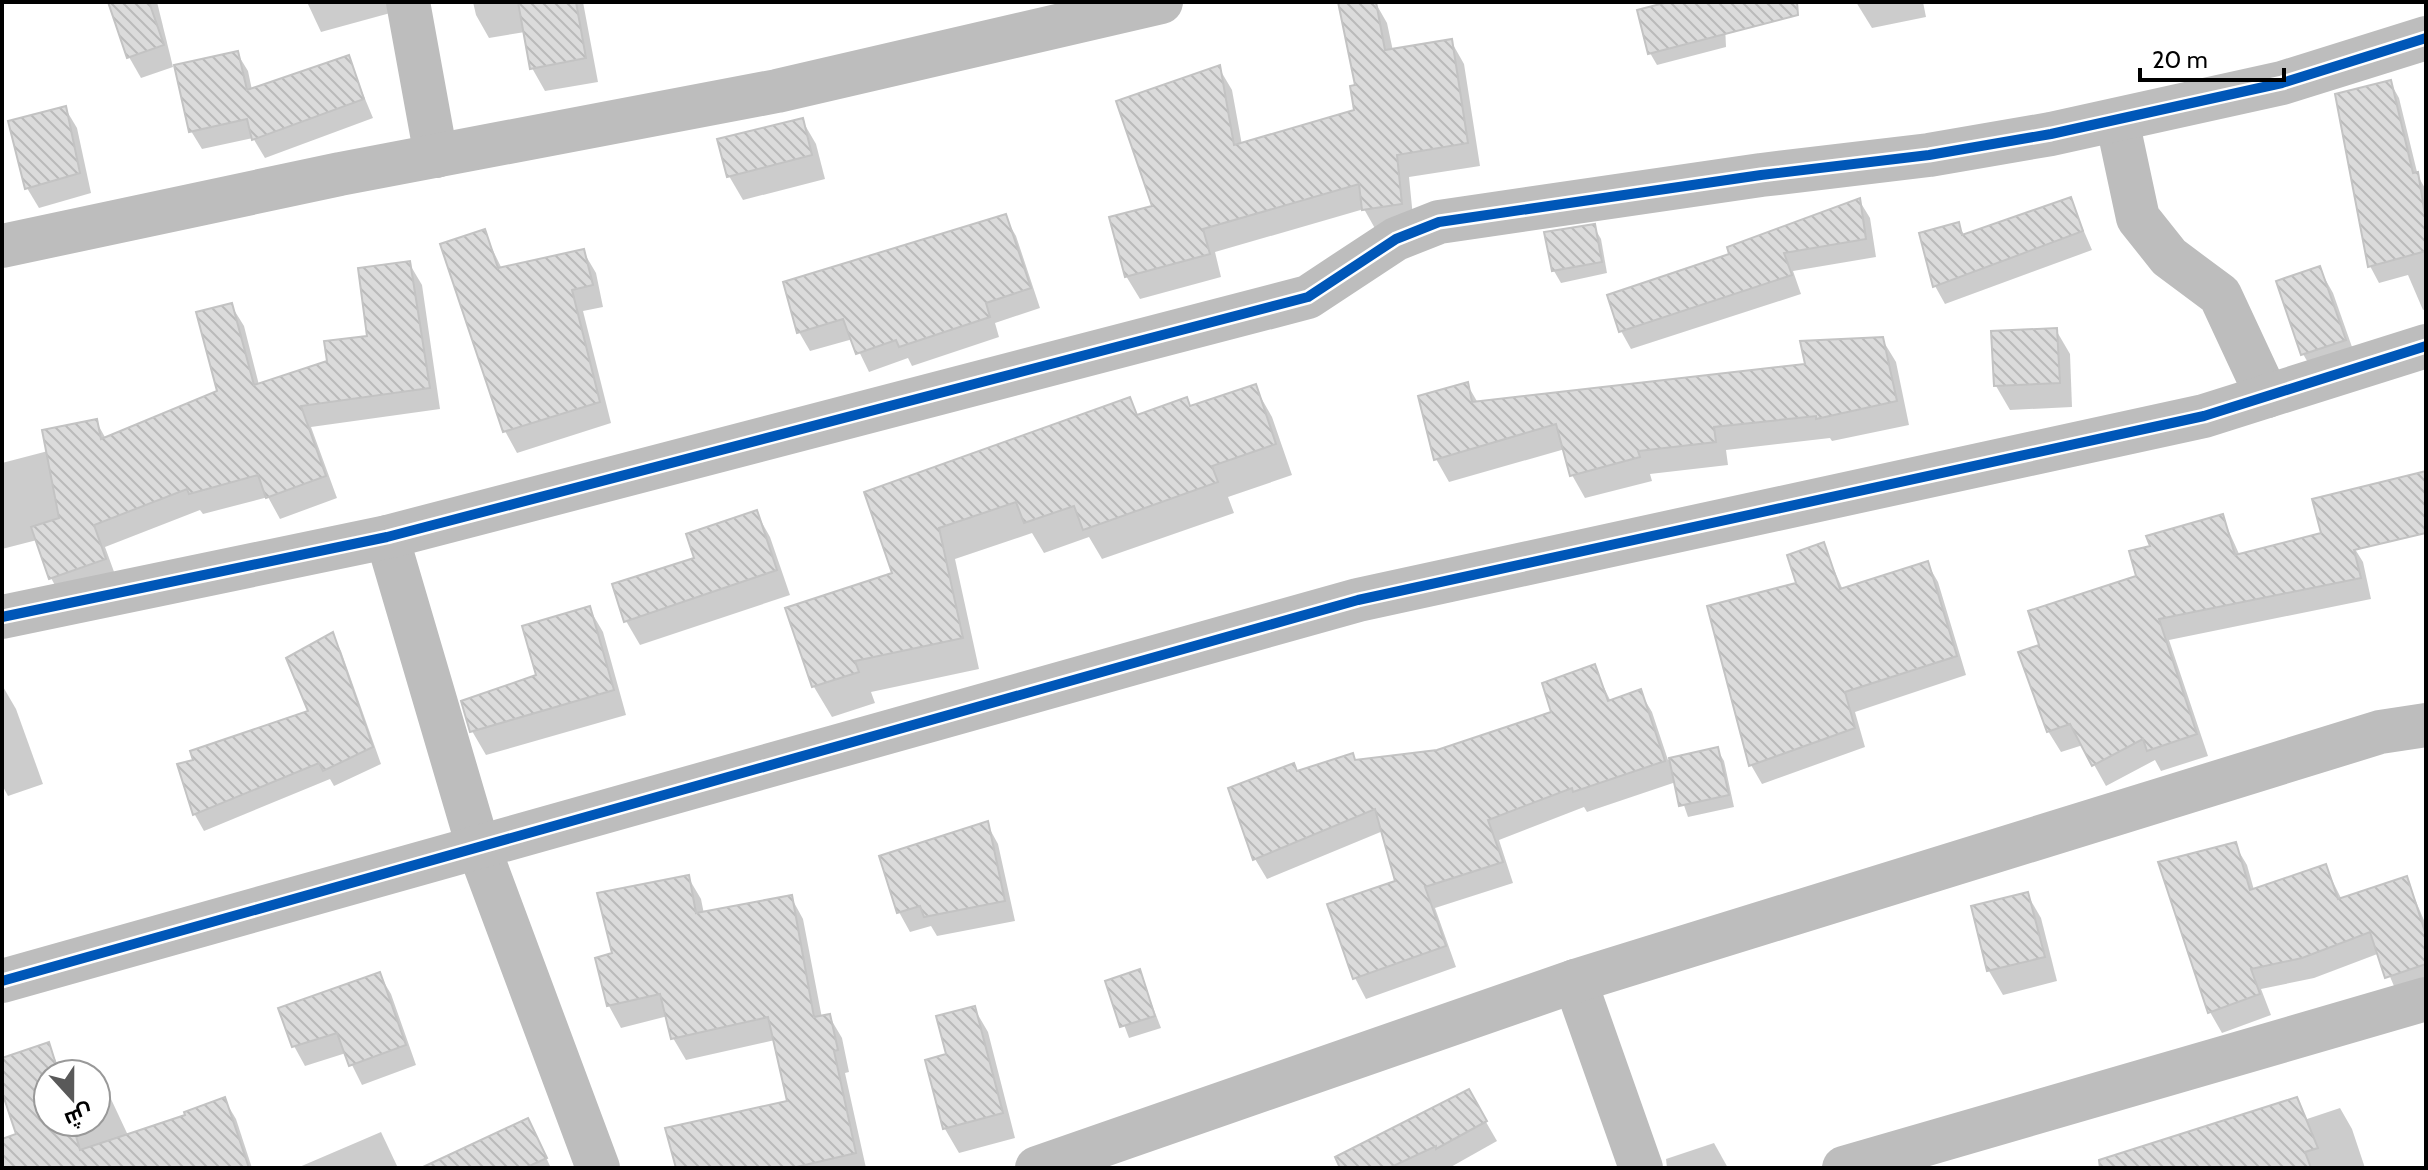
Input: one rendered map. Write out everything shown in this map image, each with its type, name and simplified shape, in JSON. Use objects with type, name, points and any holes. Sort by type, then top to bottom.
[{"type":"street","points":[[408,2],[436,156]]},
{"type":"street","points":[[2,246],[436,156],[777,91],[1161,2]]},
{"type":"street","points":[[2,617],[387,537],[1308,297],[1396,239],[1439,222],[1761,175],[1929,155],[2117,120],[2282,83],[2426,38]]},
{"type":"street","points":[[2117,120],[2138,218],[2169,257],[2220,295],[2267,396]]},
{"type":"street","points":[[2,981],[1358,600],[2204,416],[2426,346]]},
{"type":"street","points":[[387,537],[478,846],[598,1168]]},
{"type":"street","points":[[1037,1168],[1575,981],[2380,732],[2426,725]]},
{"type":"street","points":[[1575,981],[1641,1168]]},
{"type":"street","points":[[1844,1168],[2426,999]]},
{"type":"building","points":[[108,2],[149,2],[164,45],[127,58]]},
{"type":"building","points":[[518,2],[576,2],[586,58],[530,69]]},
{"type":"building","points":[[1338,2],[1376,2],[1385,50],[1452,39],[1468,143],[1397,155],[1402,204],[1362,210],[1359,184],[1203,229],[1210,254],[1125,277],[1109,217],[1152,206],[1116,101],[1220,65],[1234,145],[1354,110],[1350,86],[1355,85]]},
{"type":"building","points":[[1668,2],[1797,2],[1798,15],[1648,54],[1637,10]]},
{"type":"building","points":[[238,51],[247,90],[349,55],[364,99],[252,140],[247,119],[189,132],[174,65]]},
{"type":"building","points":[[2391,80],[2413,173],[2418,172],[2426,221],[2426,251],[2368,267],[2335,94]]},
{"type":"building","points":[[66,106],[80,173],[25,189],[8,121]]},
{"type":"building","points":[[803,118],[812,155],[727,177],[717,139]]},
{"type":"building","points":[[2071,197],[2083,231],[1933,287],[1919,233],[1959,222],[1962,235]]},
{"type":"building","points":[[1860,198],[1866,239],[1784,253],[1792,275],[1619,332],[1607,295],[1729,254],[1727,247]]},
{"type":"building","points":[[1006,214],[1031,288],[986,303],[990,317],[899,347],[896,340],[856,354],[843,319],[797,333],[783,282]]},
{"type":"building","points":[[1595,224],[1602,262],[1552,271],[1544,232]]},
{"type":"building","points":[[485,229],[498,268],[584,249],[593,285],[572,290],[600,402],[503,432],[440,244]]},
{"type":"building","points":[[410,261],[430,388],[301,406],[326,476],[266,498],[258,475],[189,494],[187,489],[94,525],[106,559],[49,579],[31,527],[59,518],[42,430],[97,419],[101,439],[217,391],[196,312],[232,303],[254,385],[327,361],[324,341],[367,336],[358,268]]},
{"type":"building","points":[[2320,266],[2346,340],[2301,355],[2276,281]]},
{"type":"building","points":[[2057,328],[2060,383],[1994,386],[1991,331]]},
{"type":"building","points":[[1883,337],[1897,401],[1816,419],[1816,416],[1714,427],[1716,442],[1638,451],[1640,457],[1570,476],[1556,424],[1434,460],[1418,396],[1468,382],[1472,402],[1805,364],[1800,341]]},
{"type":"building","points":[[1256,384],[1276,444],[1212,466],[1218,482],[1083,530],[1074,506],[1024,523],[1016,502],[939,528],[963,638],[855,661],[859,672],[812,687],[785,608],[892,573],[864,492],[1130,397],[1137,415],[1187,397],[1190,406]]},
{"type":"building","points":[[2426,471],[2426,533],[2354,550],[2361,578],[2159,619],[2197,734],[2147,751],[2143,739],[2092,766],[2070,724],[2047,732],[2018,652],[2039,645],[2028,611],[2136,576],[2129,551],[2150,546],[2146,536],[2223,514],[2235,555],[2321,533],[2312,499]]},
{"type":"building","points":[[757,510],[777,570],[624,622],[612,584],[694,558],[686,534]]},
{"type":"building","points":[[1824,542],[1840,589],[1928,561],[1957,656],[1845,692],[1855,728],[1749,766],[1707,606],[1796,583],[1787,555]]},
{"type":"building","points":[[590,606],[614,690],[470,732],[461,701],[536,675],[522,626]]},
{"type":"building","points":[[333,632],[373,747],[323,771],[319,763],[193,815],[177,764],[193,760],[190,751],[308,711],[286,658]]},
{"type":"building","points":[[1595,664],[1608,701],[1641,689],[1665,761],[1573,792],[1572,788],[1488,820],[1503,862],[1425,887],[1446,946],[1353,979],[1327,904],[1395,881],[1375,809],[1253,860],[1228,788],[1294,763],[1297,771],[1353,753],[1355,760],[1437,750],[1551,712],[1542,683]]},
{"type":"building","points":[[1718,747],[1729,795],[1679,806],[1669,758]]},
{"type":"building","points":[[988,821],[1005,901],[924,917],[920,906],[897,913],[879,856]]},
{"type":"building","points":[[2236,842],[2250,890],[2326,864],[2338,899],[2407,876],[2426,935],[2426,964],[2385,978],[2370,932],[2302,958],[2251,969],[2260,994],[2208,1013],[2158,862]]},
{"type":"building","points":[[689,875],[696,913],[792,895],[814,1017],[830,1014],[838,1050],[834,1051],[856,1153],[792,1168],[676,1168],[665,1128],[787,1101],[768,1017],[671,1039],[660,994],[607,1006],[595,958],[612,953],[597,893]]},
{"type":"building","points":[[2028,892],[2045,957],[1987,971],[1971,906]]},
{"type":"building","points":[[1140,969],[1155,1016],[1120,1027],[1105,981]]},
{"type":"building","points":[[380,972],[406,1045],[349,1066],[337,1033],[292,1047],[278,1008]]},
{"type":"building","points":[[975,1006],[1003,1113],[943,1129],[925,1060],[946,1054],[936,1016]]},
{"type":"building","points":[[49,1042],[54,1058],[32,1058],[32,1138],[77,1138],[80,1150],[185,1115],[184,1112],[225,1097],[249,1168],[2,1168],[2,1139],[16,1134],[2,1092],[2,1058]]},
{"type":"building","points":[[1469,1089],[1487,1121],[1436,1149],[1436,1146],[1389,1168],[1340,1168],[1335,1157]]},
{"type":"building","points":[[2297,1097],[2318,1148],[2305,1152],[2311,1168],[2100,1168],[2099,1160]]},
{"type":"building","points":[[528,1118],[547,1158],[525,1168],[423,1167]]},
{"type":"cycle path","points":[[2,617],[387,537],[1308,297],[1396,239],[1439,222],[1761,175],[1929,155],[2051,134],[2282,83],[2426,38]]},
{"type":"cycle path","points":[[2,981],[1358,600],[2204,416],[2426,346]]}]
